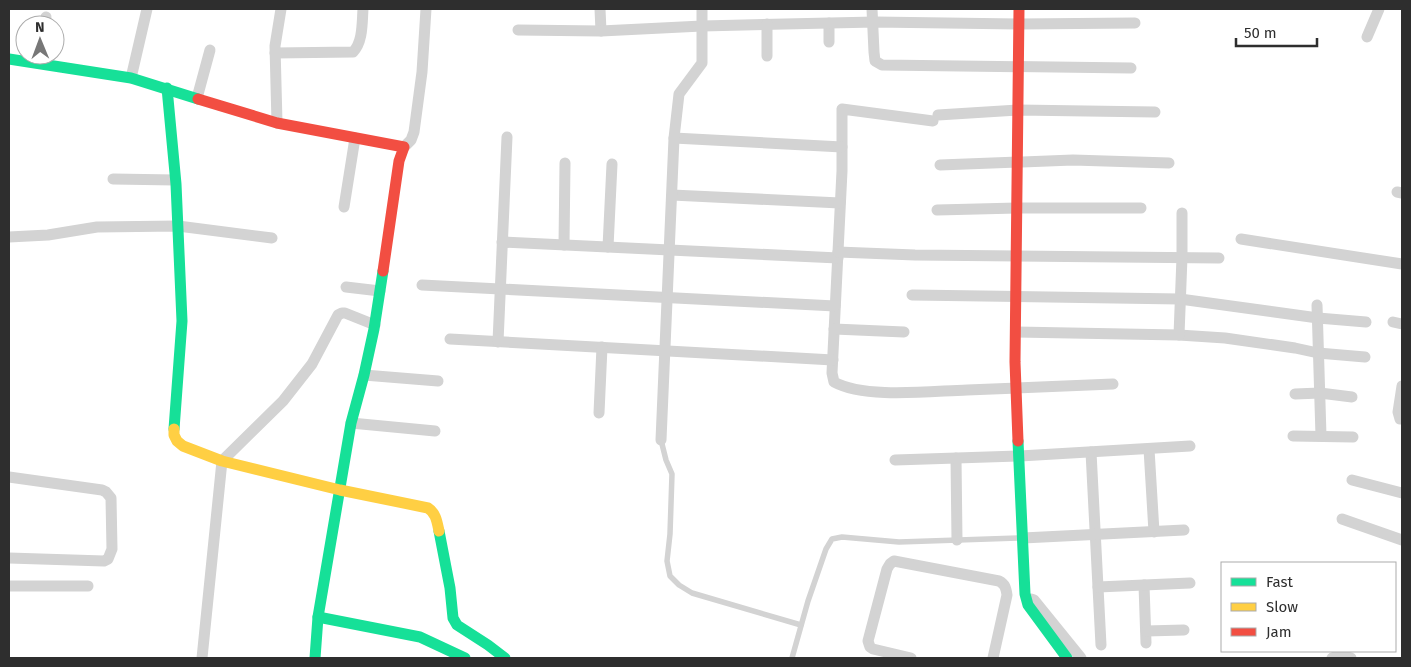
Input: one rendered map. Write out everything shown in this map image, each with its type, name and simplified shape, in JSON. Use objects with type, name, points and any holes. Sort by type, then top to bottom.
[{"type":"street","points":[[131,78],[147,9]]},
{"type":"street","points":[[277,123],[275,46],[281,9]]},
{"type":"street","points":[[275,53],[353,52],[360,42],[364,9]]},
{"type":"street","points":[[316,658],[318,617],[351,423],[375,325],[390,233],[399,161],[404,147],[411,140],[414,132],[422,72],[426,9]]},
{"type":"street","points":[[600,9],[601,31]]},
{"type":"street","points":[[661,440],[674,138],[679,94],[702,63],[702,9]]},
{"type":"street","points":[[872,9],[874,52],[876,61],[882,65],[1131,68]]},
{"type":"street","points":[[1019,9],[1016,332],[1026,596],[1028,605],[1067,658]]},
{"type":"street","points":[[1367,37],[1379,9]]},
{"type":"street","points":[[518,30],[601,31],[702,26],[873,22],[1135,23]]},
{"type":"street","points":[[829,23],[829,42]]},
{"type":"street","points":[[767,24],[767,56]]},
{"type":"street","points":[[197,98],[210,50]]},
{"type":"street","points":[[65,64],[131,78],[277,123],[404,147]]},
{"type":"street","points":[[167,88],[178,226],[182,321],[174,436],[183,446],[222,461],[340,490],[428,508],[433,511],[450,588],[454,622],[488,644],[505,658]]},
{"type":"street","points":[[1113,384],[897,392],[857,390],[834,382],[832,372],[840,203],[842,109],[935,118],[1018,110],[1155,112]]},
{"type":"street","points":[[498,342],[507,137]]},
{"type":"street","points":[[344,207],[355,138]]},
{"type":"street","points":[[674,138],[842,147]]},
{"type":"street","points":[[940,165],[1073,160],[1168,164]]},
{"type":"street","points":[[564,245],[565,163]]},
{"type":"street","points":[[608,247],[612,164]]},
{"type":"street","points":[[113,179],[175,180]]},
{"type":"street","points":[[672,195],[840,203]]},
{"type":"street","points":[[937,210],[1141,208]]},
{"type":"street","points":[[1179,335],[1182,213]]},
{"type":"street","points":[[9,237],[48,235],[98,227],[178,226],[272,238]]},
{"type":"street","points":[[1241,239],[1402,264]]},
{"type":"street","points":[[502,242],[838,255],[1219,258]]},
{"type":"street","points":[[422,285],[835,306]]},
{"type":"street","points":[[346,287],[380,291]]},
{"type":"street","points":[[912,295],[1180,299],[1318,318],[1366,322]]},
{"type":"street","points":[[1317,305],[1321,436]]},
{"type":"street","points":[[202,658],[222,461],[283,401],[312,364],[338,315],[345,313],[375,325]]},
{"type":"street","points":[[834,329],[904,332]]},
{"type":"street","points":[[1016,332],[1179,335],[1225,338],[1318,353],[1364,357]]},
{"type":"street","points":[[450,339],[833,360]]},
{"type":"street","points":[[599,413],[602,347]]},
{"type":"street","points":[[364,375],[438,381]]},
{"type":"street","points":[[1402,386],[1398,412],[1400,419],[1402,419]]},
{"type":"street","points":[[1295,394],[1352,397]]},
{"type":"street","points":[[351,423],[435,431]]},
{"type":"street","points":[[1293,436],[1353,438]]},
{"type":"street","points":[[895,460],[1020,456],[1190,446]]},
{"type":"street","points":[[1150,449],[1154,532]]},
{"type":"street","points":[[1092,452],[1100,645]]},
{"type":"street","points":[[956,458],[957,540]]},
{"type":"street","points":[[9,476],[106,492],[111,498],[112,549],[108,559],[104,561],[9,558]]},
{"type":"street","points":[[1352,480],[1402,493]]},
{"type":"street","points":[[1342,519],[1402,540]]},
{"type":"street","points":[[1023,538],[1184,530]]},
{"type":"street","points":[[911,658],[873,649],[868,641],[887,569],[894,562],[999,581],[1004,584],[1007,595],[993,658]]},
{"type":"street","points":[[1098,587],[1190,583]]},
{"type":"street","points":[[1144,585],[1146,637],[1184,630]]},
{"type":"street","points":[[9,586],[88,586]]},
{"type":"street","points":[[1007,595],[1026,596],[1034,600],[1080,658]]},
{"type":"street","points":[[318,617],[420,637],[465,658]]},
{"type":"street","points":[[1332,658],[1337,656],[1352,658]]},
{"type":"lane","points":[[661,440],[672,474],[667,561],[670,576],[678,585],[692,593],[801,625]]},
{"type":"lane","points":[[792,658],[814,583],[826,549],[832,539],[842,537],[898,542],[1023,538]]},
{"type":"traffic: fast","points":[[9,59],[131,78],[198,99]]},
{"type":"traffic: fast","points":[[167,88],[176,184],[182,321],[174,429]]},
{"type":"traffic: fast","points":[[318,617],[351,423],[374,329],[383,271]]},
{"type":"traffic: fast","points":[[1018,441],[1025,594],[1028,605],[1067,658]]},
{"type":"traffic: fast","points":[[439,531],[450,588],[453,618],[457,625],[505,658]]},
{"type":"traffic: fast","points":[[315,658],[318,617],[420,637],[465,658]]},
{"type":"traffic: slow","points":[[174,429],[177,441],[183,446],[222,461],[340,490],[428,508],[437,521],[439,531]]},
{"type":"traffic: jam","points":[[1018,441],[1015,362],[1019,9]]},
{"type":"traffic: jam","points":[[198,99],[277,123],[404,147],[399,161],[383,271]]}]
